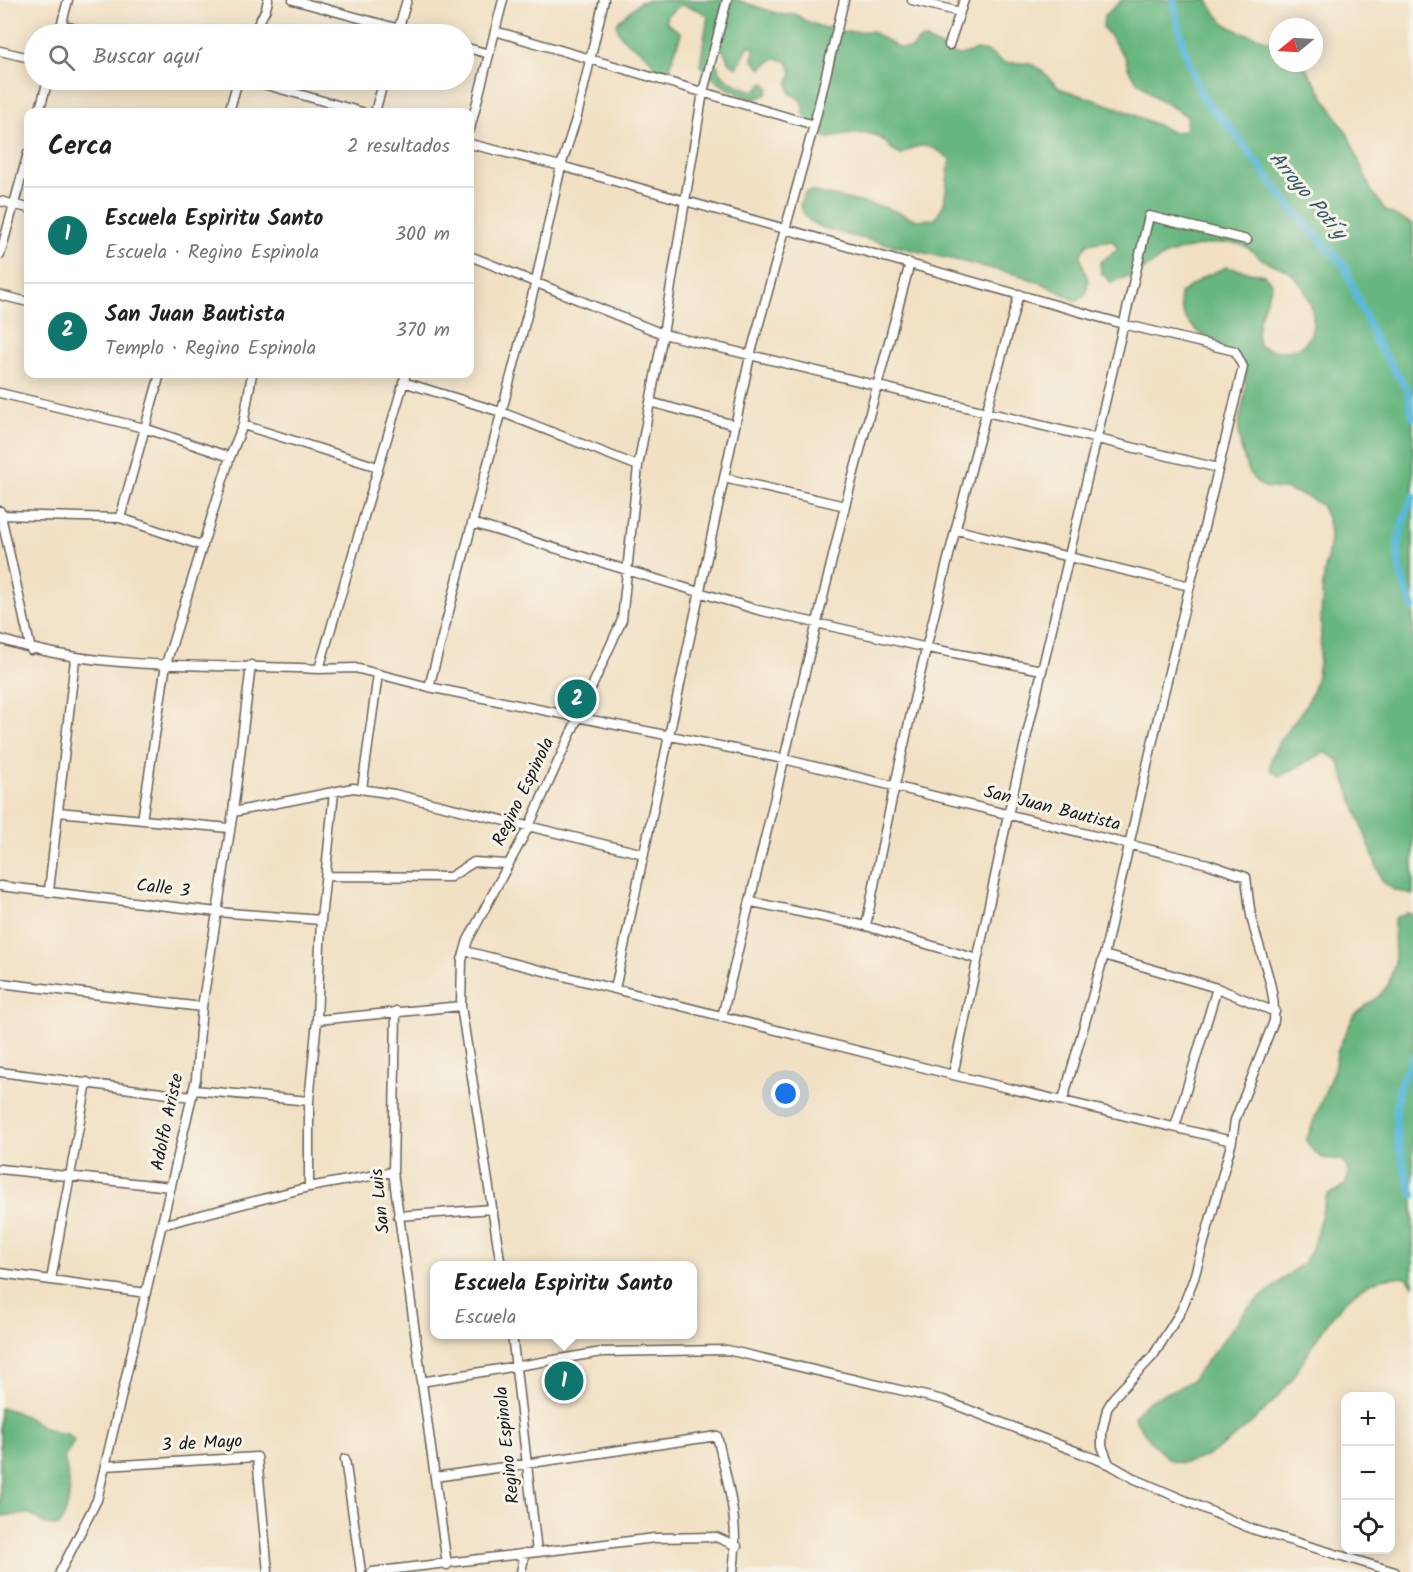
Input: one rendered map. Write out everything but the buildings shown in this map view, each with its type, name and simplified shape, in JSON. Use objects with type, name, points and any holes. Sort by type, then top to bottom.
[{"type":"street","points":[[62,24],[68,0]]},
{"type":"street","points":[[258,24],[266,9],[267,0]]},
{"type":"street","points":[[293,0],[372,24]]},
{"type":"street","points":[[400,24],[407,0]]},
{"type":"street","points":[[474,113],[503,0]]},
{"type":"street","points":[[429,687],[535,285],[561,165],[577,117],[604,0]]},
{"type":"street","name":"Regino Espinola","points":[[500,1261],[461,1006],[460,979],[465,951],[506,864],[529,826],[622,620],[638,466],[663,334],[703,92],[727,0]]},
{"type":"street","points":[[615,989],[667,734],[700,594],[750,356],[783,228],[814,125],[844,0]]},
{"type":"street","points":[[912,0],[960,12]]},
{"type":"street","points":[[949,45],[964,0]]},
{"type":"street","points":[[495,31],[814,125]]},
{"type":"street","points":[[474,50],[489,54]]},
{"type":"street","points":[[0,51],[24,57]]},
{"type":"street","points":[[42,108],[46,90]]},
{"type":"street","points":[[230,108],[235,90]]},
{"type":"street","points":[[284,90],[348,108]]},
{"type":"street","points":[[376,108],[381,90]]},
{"type":"street","points":[[474,145],[561,165],[1123,324],[1235,351],[1243,367],[1104,955],[1063,1100]]},
{"type":"street","points":[[0,255],[24,169]]},
{"type":"street","points":[[0,201],[24,207]]},
{"type":"street","points":[[953,1075],[1008,815],[1094,440],[1149,216],[1247,240]]},
{"type":"street","points":[[474,258],[535,285],[663,334],[1094,440],[1218,468]]},
{"type":"street","points":[[722,1017],[752,902],[845,506],[910,263]]},
{"type":"street","points":[[866,927],[893,785],[985,413],[1019,294]]},
{"type":"street","points":[[0,295],[24,301]]},
{"type":"street","points":[[120,518],[159,378]]},
{"type":"street","points":[[142,820],[166,663],[230,456],[243,425],[251,378]]},
{"type":"street","points":[[319,669],[405,378],[501,412],[638,466]]},
{"type":"street","points":[[0,393],[144,428],[230,456]]},
{"type":"street","points":[[650,402],[735,426]]},
{"type":"street","points":[[243,425],[378,467]]},
{"type":"street","points":[[724,478],[845,506]]},
{"type":"street","points":[[31,650],[0,514],[120,518],[203,546]]},
{"type":"street","points":[[472,523],[700,594],[928,648],[1042,670]]},
{"type":"street","points":[[957,530],[1190,586]]},
{"type":"street","name":"San Juan Bautista","points":[[0,639],[31,650],[75,659],[319,669],[355,668],[429,687],[579,715],[784,759],[1208,864],[1245,877],[1252,922],[1271,986],[1275,1012]]},
{"type":"street","points":[[49,891],[75,659]]},
{"type":"street","name":"Adolfo Ariste","points":[[60,1572],[98,1500],[193,1094],[202,1007],[233,812],[251,665]]},
{"type":"street","points":[[362,789],[378,674]]},
{"type":"street","points":[[233,812],[334,792],[362,789],[394,794],[644,854]]},
{"type":"street","points":[[309,1187],[309,1101],[317,1020],[321,920],[328,876],[334,792]]},
{"type":"street","points":[[58,812],[229,828]]},
{"type":"street","points":[[328,876],[450,877],[474,862],[506,864]]},
{"type":"street","name":"Calle 3","points":[[0,886],[217,912],[321,920]]},
{"type":"street","points":[[752,902],[866,927],[977,959]]},
{"type":"street","points":[[465,951],[953,1075],[1232,1141]]},
{"type":"street","points":[[1104,955],[1217,987],[1275,1012],[1274,1021],[1235,1120],[1232,1141],[1194,1278],[1181,1311],[1153,1356],[1114,1397],[1107,1409],[1102,1432],[1102,1446],[1109,1464]]},
{"type":"street","points":[[0,982],[202,1007]]},
{"type":"street","points":[[1175,1127],[1217,987]]},
{"type":"street","points":[[317,1020],[461,1006]]},
{"type":"street","name":"San Luis","points":[[396,1011],[393,1172],[447,1565]]},
{"type":"street","points":[[0,1072],[193,1094],[309,1101]]},
{"type":"street","points":[[51,1280],[87,1082]]},
{"type":"street","points":[[0,1169],[171,1187]]},
{"type":"street","points":[[162,1225],[309,1187],[393,1172]]},
{"type":"street","points":[[398,1216],[492,1209]]},
{"type":"street","points":[[0,1273],[146,1293]]},
{"type":"street","name":"Regino Espinola","points":[[513,1339],[537,1552]]},
{"type":"street","points":[[422,1382],[602,1352],[652,1354],[727,1350],[943,1400],[1109,1464],[1135,1479],[1252,1529],[1395,1572]]},
{"type":"street","points":[[435,1477],[717,1436],[736,1519],[737,1546],[733,1572]]},
{"type":"street","name":"3 de Mayo","points":[[105,1466],[256,1457],[268,1572]]},
{"type":"street","points":[[345,1459],[361,1572]]},
{"type":"street","points":[[372,1572],[447,1565],[525,1553],[655,1538],[716,1537],[737,1546]]},
{"type":"street","points":[[521,1572],[525,1553]]},
{"type":"green space","points":[[737,0],[782,15],[796,14],[804,20],[824,28],[833,27],[840,32],[871,31],[899,48],[912,49],[919,40],[925,39],[958,56],[976,50],[988,52],[1004,63],[1029,63],[1040,69],[1059,88],[1121,109],[1172,132],[1185,131],[1187,116],[1154,96],[1136,80],[1129,70],[1125,57],[1103,27],[1104,16],[1122,0],[1208,0],[1222,21],[1230,27],[1269,41],[1269,72],[1308,72],[1348,135],[1371,190],[1386,211],[1413,224],[1413,895],[1394,890],[1382,881],[1338,760],[1325,752],[1280,776],[1270,769],[1271,759],[1280,740],[1306,704],[1316,681],[1329,526],[1321,505],[1296,493],[1261,485],[1251,474],[1243,454],[1239,432],[1245,390],[1244,375],[1234,358],[1203,336],[1186,319],[1181,308],[1180,294],[1202,278],[1226,267],[1264,275],[1272,284],[1259,323],[1259,346],[1280,351],[1295,349],[1306,342],[1312,331],[1313,318],[1310,302],[1303,287],[1291,273],[1265,261],[1243,245],[1219,243],[1168,254],[1133,275],[1111,282],[1101,273],[1100,262],[1118,249],[1112,240],[1087,244],[1080,256],[1088,281],[1086,295],[1076,301],[1044,284],[1019,275],[820,227],[806,217],[800,204],[805,193],[810,191],[887,208],[917,220],[935,219],[944,204],[950,159],[926,146],[914,147],[901,155],[874,135],[861,134],[827,138],[805,117],[801,100],[790,93],[788,83],[792,72],[787,61],[775,58],[761,69],[753,60],[754,48],[749,45],[737,68],[728,61],[723,50],[717,49],[713,60],[722,74],[731,81],[755,91],[764,83],[769,88],[767,94],[755,99],[724,86],[700,65],[708,16],[699,10],[681,5],[667,15],[666,22],[681,33],[669,70],[658,74],[650,59],[624,39],[618,29],[617,23],[640,2]]},
{"type":"green space","points":[[1408,913],[1413,915],[1413,1285],[1407,1278],[1387,1278],[1369,1284],[1353,1295],[1326,1325],[1294,1376],[1273,1401],[1242,1431],[1207,1455],[1191,1461],[1171,1460],[1153,1444],[1134,1417],[1146,1403],[1193,1379],[1247,1309],[1304,1262],[1311,1252],[1327,1195],[1342,1187],[1348,1175],[1343,1162],[1338,1159],[1320,1157],[1306,1141],[1334,1069],[1338,1049],[1355,1014],[1379,996],[1388,985],[1395,963],[1394,922],[1396,917]]},
{"type":"green space","points":[[0,1408],[18,1413],[53,1432],[66,1433],[74,1441],[64,1458],[68,1476],[69,1501],[59,1526],[46,1525],[30,1514],[0,1516]]},
{"type":"waterway","name":"Arroyo Poti´y","points":[[1173,0],[1183,45],[1202,97],[1233,131],[1294,212],[1344,265],[1375,340],[1408,391],[1413,417]]},
{"type":"waterway","name":"Arroyo Poti´y","points":[[1413,497],[1401,527],[1398,552],[1402,577],[1413,607]]},
{"type":"waterway","name":"Arroyo Poti´y","points":[[1413,1058],[1399,1088],[1396,1115],[1398,1143],[1413,1195]]},
{"type":"place","name":"San Juan Bautista","points":[[577,699]]},
{"type":"place","name":"Escuela Espiritu Santo","points":[[564,1381]]}]
